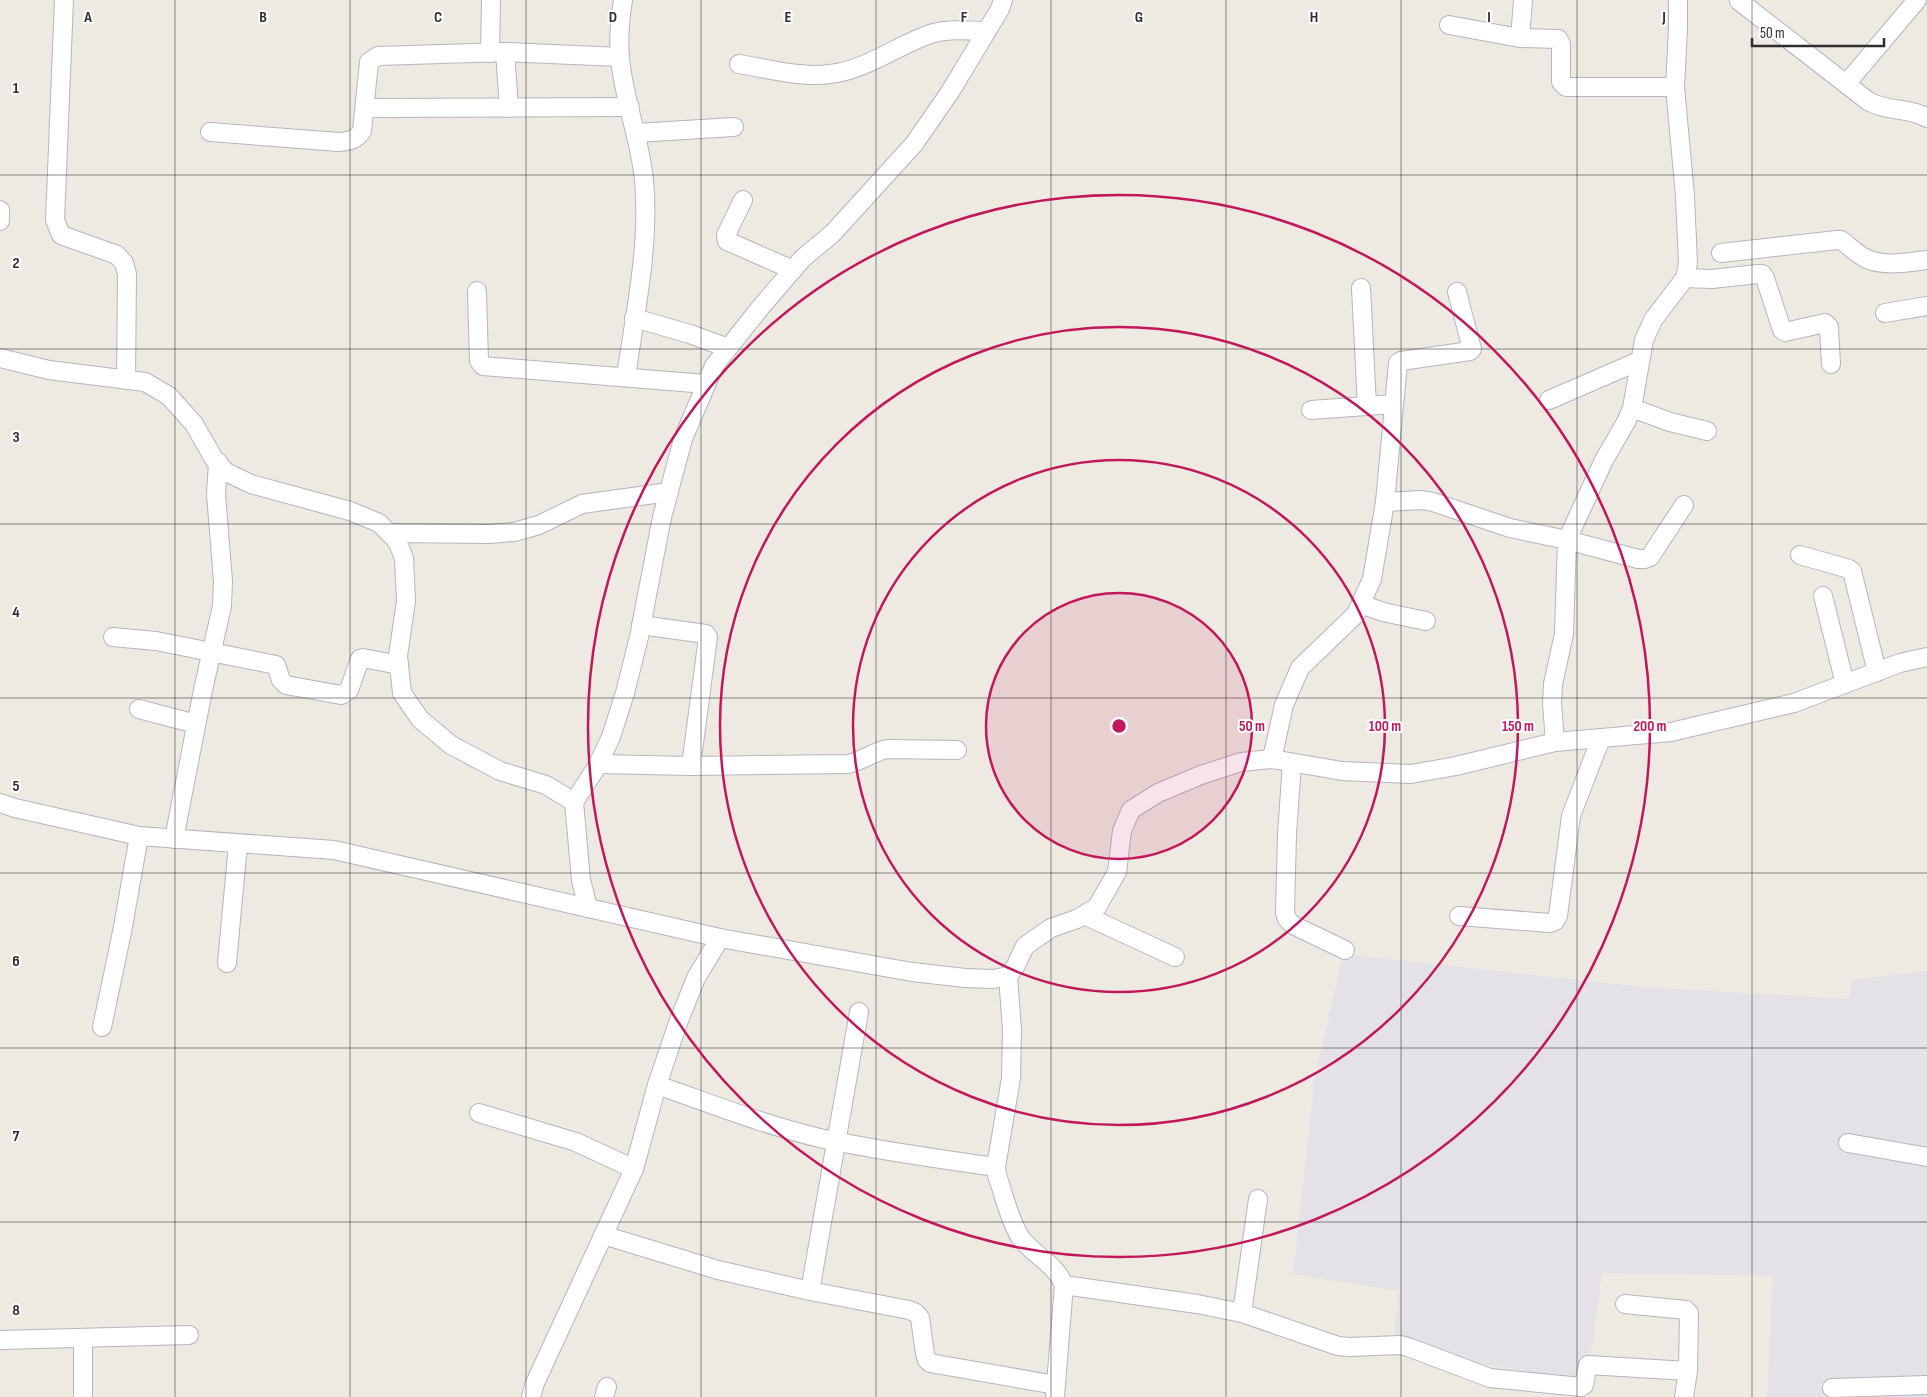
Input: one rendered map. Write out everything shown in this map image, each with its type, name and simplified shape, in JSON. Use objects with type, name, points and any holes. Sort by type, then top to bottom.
[{"type":"street","points":[[64,0],[55,220],[61,235],[118,255],[124,263],[127,274],[126,380]]},
{"type":"street","points":[[491,0],[498,52],[509,108]]},
{"type":"street","points":[[623,0],[619,26],[620,57],[644,180],[645,215],[641,265],[626,377]]},
{"type":"street","points":[[588,908],[581,880],[574,802],[598,764],[611,736],[625,693],[641,625],[662,517],[683,439],[714,366],[803,258],[832,234],[914,144],[950,92],[1000,9],[1003,0]]},
{"type":"street","points":[[1520,38],[1523,0]]},
{"type":"street","points":[[1556,742],[1552,703],[1553,684],[1564,634],[1567,540],[1604,460],[1632,408],[1644,340],[1653,320],[1685,278],[1688,263],[1675,87],[1678,0]]},
{"type":"street","points":[[1846,84],[1918,0]]},
{"type":"street","points":[[1739,1],[1876,106],[1916,113],[1927,118]]},
{"type":"street","points":[[1449,25],[1520,38],[1555,38],[1560,41],[1561,82],[1566,87],[1675,87]]},
{"type":"street","points":[[739,64],[812,75],[832,74],[851,70],[937,32],[945,30],[986,31]]},
{"type":"street","points":[[210,132],[339,142],[350,141],[358,137],[362,131],[369,62],[378,56],[498,52],[620,57]]},
{"type":"street","points":[[364,108],[630,107]]},
{"type":"street","points":[[636,133],[734,127]]},
{"type":"street","points":[[743,200],[726,235],[727,241],[793,270]]},
{"type":"street","points":[[0,210],[0,221]]},
{"type":"street","points":[[1721,253],[1841,240],[1866,258],[1879,262],[1927,260]]},
{"type":"street","points":[[1685,278],[1712,279],[1762,274],[1782,330],[1785,332],[1824,323],[1827,324],[1829,328],[1831,364]]},
{"type":"street","points":[[1360,288],[1368,406]]},
{"type":"street","points":[[478,291],[479,360],[483,366],[706,384]]},
{"type":"street","points":[[1272,759],[1284,705],[1300,668],[1356,614],[1372,579],[1385,502],[1398,366],[1401,362],[1470,351],[1472,349],[1457,292]]},
{"type":"street","points":[[1885,313],[1927,306]]},
{"type":"street","points":[[634,318],[690,334],[728,348]]},
{"type":"street","points":[[0,358],[49,370],[145,382],[170,396],[194,424],[226,472],[251,484],[350,511],[379,524],[398,541],[404,558],[406,602],[398,656],[402,693],[420,719],[451,745],[500,771],[546,785],[574,802]]},
{"type":"street","points":[[1549,400],[1639,361]]},
{"type":"street","points":[[1311,410],[1394,404]]},
{"type":"street","points":[[1632,408],[1670,422],[1707,431]]},
{"type":"street","points":[[174,839],[196,724],[222,606],[223,581],[216,510],[218,462]]},
{"type":"street","points":[[389,533],[490,534],[514,532],[538,526],[582,504],[669,492]]},
{"type":"street","points":[[1385,502],[1422,500],[1434,502],[1510,528],[1567,540],[1638,559],[1650,557],[1684,505]]},
{"type":"street","points":[[1800,555],[1852,571],[1877,672]]},
{"type":"street","points":[[1822,596],[1845,684]]},
{"type":"street","points":[[1361,604],[1383,612],[1426,621]]},
{"type":"street","points":[[641,625],[706,634],[708,637],[691,766]]},
{"type":"street","points":[[113,637],[156,641],[276,665],[281,680],[286,685],[341,695],[349,690],[360,659],[363,658],[399,666]]},
{"type":"street","points":[[0,802],[14,808],[139,836],[334,850],[720,938],[912,972],[993,979],[1008,976],[1015,967],[1025,946],[1051,928],[1084,915],[1097,907],[1116,872],[1122,831],[1131,810],[1158,793],[1200,774],[1240,762],[1272,759],[1342,771],[1410,774],[1456,766],[1556,742],[1671,732],[1794,703],[1900,664],[1927,658]]},
{"type":"street","points":[[139,709],[196,724]]},
{"type":"street","points":[[1459,916],[1550,923],[1555,921],[1558,916],[1571,816],[1601,738]]},
{"type":"street","points":[[598,764],[691,766],[848,764],[860,761],[881,750],[887,749],[957,750]]},
{"type":"street","points":[[1292,763],[1287,834],[1285,913],[1287,919],[1293,925],[1346,950]]},
{"type":"street","points":[[102,1027],[122,932],[139,836]]},
{"type":"street","points":[[227,963],[238,844]]},
{"type":"street","points":[[1084,915],[1175,958]]},
{"type":"street","points":[[531,1397],[535,1383],[634,1169],[657,1084],[678,1023],[696,978],[720,938]]},
{"type":"street","points":[[603,1234],[718,1270],[916,1313],[920,1318],[925,1354],[930,1363],[1055,1391],[1064,1285],[1056,1271],[1019,1236],[997,1175],[996,1167],[1011,1078],[1012,1030],[1008,976]]},
{"type":"street","points":[[810,1291],[859,1012]]},
{"type":"street","points":[[657,1084],[756,1120],[835,1141],[901,1154],[996,1167]]},
{"type":"street","points":[[479,1113],[576,1142],[634,1169]]},
{"type":"street","points":[[1848,1143],[1927,1157]]},
{"type":"street","points":[[1242,1314],[1258,1199]]},
{"type":"street","points":[[1064,1285],[1197,1304],[1242,1314],[1349,1348],[1400,1345],[1525,1390],[1581,1387],[1584,1385],[1588,1365],[1688,1371]]},
{"type":"street","points":[[1625,1304],[1686,1310],[1689,1313],[1688,1371],[1684,1397]]},
{"type":"street","points":[[0,1340],[189,1335]]},
{"type":"street","points":[[83,1338],[83,1397]]},
{"type":"street","points":[[1832,1388],[1927,1385]]},
{"type":"shaded area","points":[[1343,954],[1643,987],[1849,999],[1851,980],[1927,971],[1927,1397],[1767,1397],[1773,1276],[1602,1273],[1587,1383],[1393,1348],[1399,1291],[1293,1274],[1315,1078]]}]
